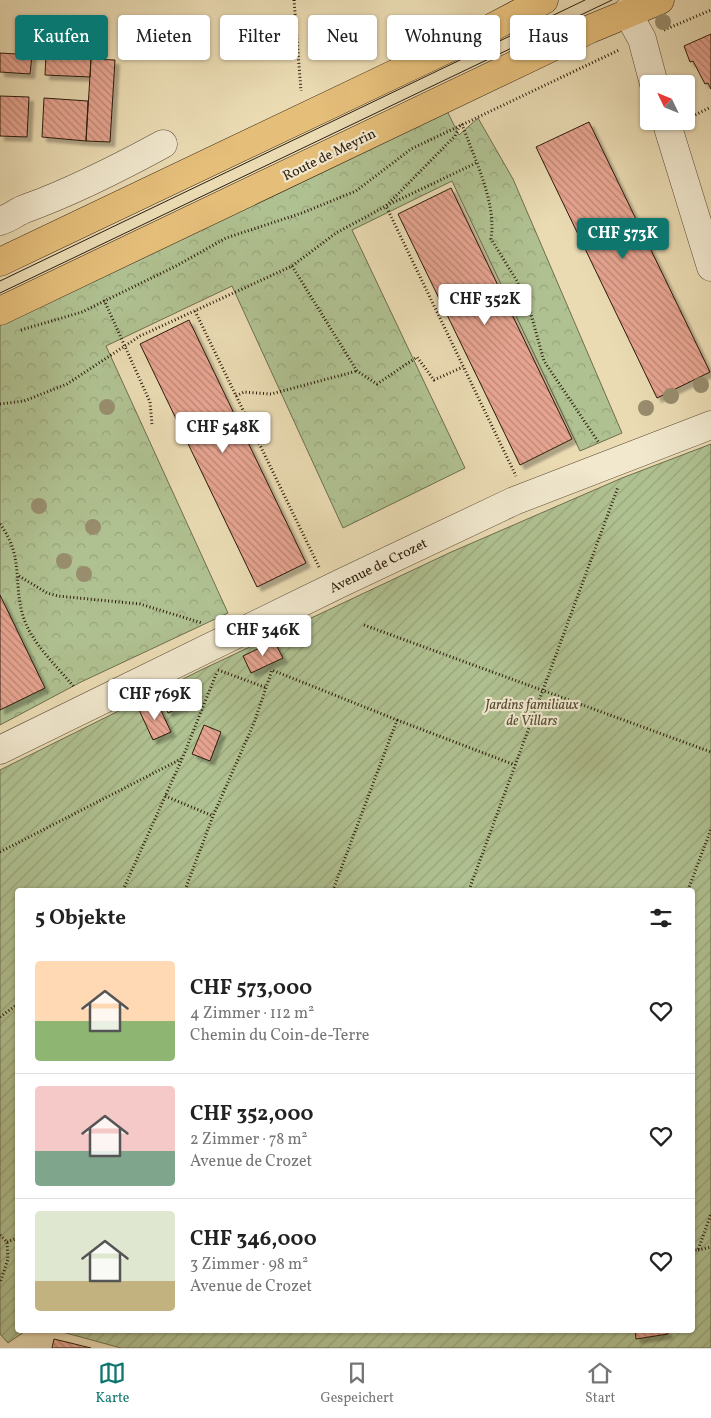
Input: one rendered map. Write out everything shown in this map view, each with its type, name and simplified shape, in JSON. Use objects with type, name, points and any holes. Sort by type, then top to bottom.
[{"type":"main road","points":[[0,262],[491,28],[544,0]]},
{"type":"main road","name":"Route de Meyrin","points":[[6,322],[622,6],[660,0]]},
{"type":"street","points":[[622,6],[642,39],[652,75]]},
{"type":"street","points":[[669,130],[711,266]]},
{"type":"street","points":[[0,221],[11,218],[12,208],[45,202],[128,163],[163,144]]},
{"type":"street","name":"Avenue de Crozet","points":[[0,750],[217,658],[514,501],[608,454],[711,425]]},
{"type":"path","points":[[294,0],[302,100]]},
{"type":"path","points":[[6,322],[82,312],[176,266],[226,238],[302,213],[356,191],[411,148],[642,39],[711,10]]},
{"type":"path","points":[[695,114],[711,106]]},
{"type":"path","points":[[462,123],[491,207],[494,223],[491,239],[517,282],[530,311],[544,360],[608,454],[622,478],[470,888]]},
{"type":"path","points":[[386,206],[455,136],[462,123]]},
{"type":"path","points":[[0,404],[24,401],[67,384],[126,346],[196,310],[292,266],[336,233],[386,206],[476,163]]},
{"type":"path","points":[[386,206],[518,481]]},
{"type":"path","points":[[292,266],[357,371],[377,384],[417,356],[434,380],[463,367]]},
{"type":"path","points":[[104,300],[150,402],[152,424]]},
{"type":"path","points":[[196,310],[321,573]]},
{"type":"path","points":[[236,396],[244,392],[271,394],[357,371]]},
{"type":"path","points":[[0,524],[13,548],[19,576],[19,597],[28,630],[76,689]]},
{"type":"path","points":[[19,576],[47,593],[58,596],[140,604],[208,626],[217,658],[182,759],[124,888]]},
{"type":"path","points":[[364,625],[711,752]]},
{"type":"path","points":[[217,658],[267,688]]},
{"type":"path","points":[[186,888],[213,816],[254,723],[272,670],[516,765]]},
{"type":"path","points":[[334,888],[397,720]]},
{"type":"path","points":[[0,852],[182,759]]},
{"type":"path","points":[[165,796],[213,816]]},
{"type":"path","points":[[689,888],[711,829]]},
{"type":"path","points":[[0,1017],[15,1006]]},
{"type":"path","points":[[711,1214],[698,1250],[711,1248]]},
{"type":"path","points":[[0,1235],[7,1242],[8,1259],[0,1283]]},
{"type":"path","points":[[7,1242],[15,1239]]},
{"type":"green space","points":[[447,111],[459,135],[478,118],[513,179],[622,433],[580,451],[452,181],[352,230],[465,468],[343,528],[232,286],[106,346],[228,613],[81,682],[0,725],[0,324]]},
{"type":"green space","name":"Jardins familiaux de Villars","points":[[711,444],[711,1348],[121,1348],[66,1333],[695,1333],[695,888],[15,888],[15,1333],[23,1333],[8,1343],[0,1334],[0,770],[201,670],[449,553],[622,478]]},
{"type":"building","points":[[711,34],[711,89],[708,83],[705,84],[693,61],[690,62],[684,46]]},
{"type":"building","points":[[0,53],[15,54],[15,60],[31,60],[30,74],[0,72]]},
{"type":"building","points":[[46,60],[91,60],[90,77],[45,75]]},
{"type":"building","points":[[91,60],[115,60],[110,142],[86,141]]},
{"type":"building","points":[[0,96],[29,97],[27,137],[0,136]]},
{"type":"building","points":[[44,98],[88,101],[86,141],[42,137]]},
{"type":"building","points":[[589,122],[710,372],[657,398],[536,147]]},
{"type":"building","points":[[451,188],[572,439],[520,465],[398,214]]},
{"type":"building","points":[[189,320],[306,563],[257,587],[140,344]]},
{"type":"building","points":[[0,595],[45,688],[0,710]]},
{"type":"building","points":[[274,641],[283,658],[251,673],[243,656]]},
{"type":"building","points":[[190,682],[198,699],[168,713],[160,696]]},
{"type":"building","points":[[157,702],[171,732],[153,740],[139,710]]},
{"type":"building","points":[[204,725],[221,732],[210,761],[192,754]]},
{"type":"building","points":[[635,1333],[668,1334],[636,1339]]},
{"type":"building","points":[[54,1339],[91,1348],[52,1348]]},
{"type":"tram line","points":[[0,281],[585,0]]},
{"type":"tram line","points":[[0,293],[612,0]]}]
